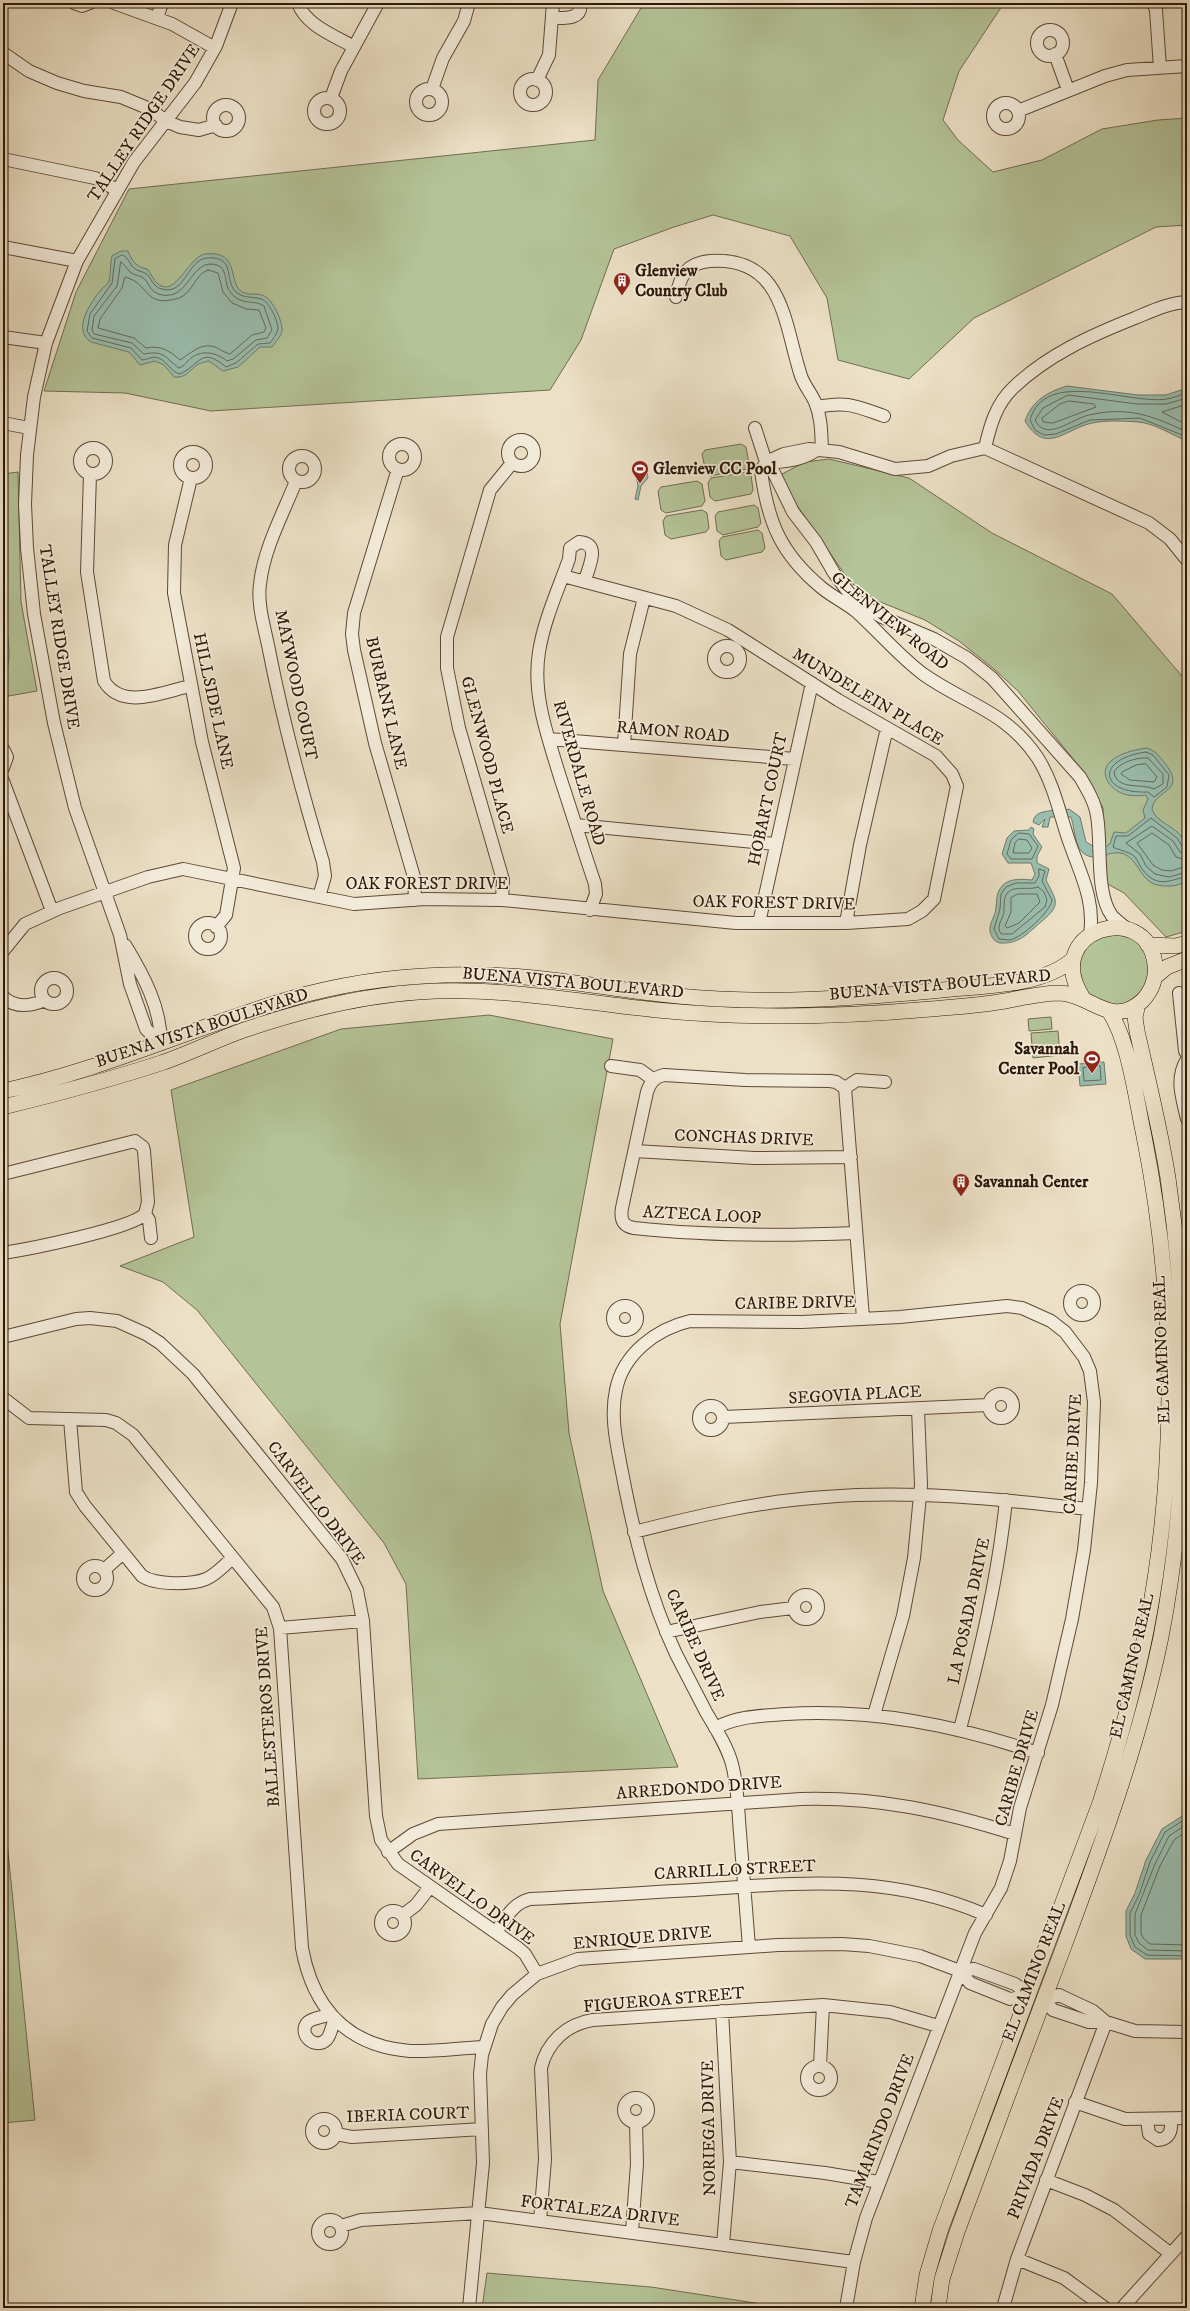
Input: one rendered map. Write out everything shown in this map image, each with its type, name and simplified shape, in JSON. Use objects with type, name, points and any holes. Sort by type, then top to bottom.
[{"type":"main road","points":[[1156,976],[1153,954],[1148,945],[1138,935],[1126,928],[1107,928],[1090,934],[1077,948],[1073,960],[1072,973],[1075,986],[1082,998],[1095,1007],[1109,1011],[1124,1010],[1138,1004],[1146,997],[1156,976],[1166,967],[1187,959]]},
{"type":"main road","points":[[1148,945],[1176,946],[1187,943]]},
{"type":"main road","name":"BUENA VISTA BOULEVARD","points":[[3,1091],[41,1083],[161,1044],[244,1013],[308,994],[374,981],[419,976],[463,974],[510,976],[680,997],[780,1001],[857,998],[988,986],[1052,974],[1073,960]]},
{"type":"main road","points":[[988,986],[990,1003]]},
{"type":"main road","name":"BUENA VISTA BOULEVARD","points":[[3,1107],[75,1089],[167,1060],[242,1031],[292,1015],[382,996],[418,992],[478,990],[531,994],[658,1011],[746,1016],[870,1014],[990,1003],[1062,993],[1082,998]]},
{"type":"main road","name":"EL CAMINO REAL","points":[[938,2308],[942,2279],[957,2232],[1098,1854],[1134,1747],[1150,1687],[1170,1582],[1179,1506],[1183,1455],[1184,1340],[1181,1288],[1169,1180],[1156,1112],[1137,1031],[1135,1017],[1138,1004]]},
{"type":"main road","name":"EL CAMINO REAL","points":[[922,2308],[928,2275],[940,2231],[1100,1803],[1118,1747],[1144,1638],[1155,1574],[1167,1459],[1168,1341],[1165,1289],[1153,1188],[1140,1116],[1120,1032],[1109,1011]]},
{"type":"main road","points":[[161,1044],[167,1060]]},
{"type":"main road","points":[[1140,1116],[1156,1112]]},
{"type":"main road","points":[[1029,1995],[1044,2000]]},
{"type":"street","points":[[74,3],[82,6],[90,3]]},
{"type":"street","points":[[114,3],[172,24],[215,48]]},
{"type":"street","points":[[157,18],[162,3]]},
{"type":"street","name":"TALLEY RIDGE DRIVE","points":[[161,1044],[146,1029],[130,984],[120,935],[103,892],[75,808],[54,723],[34,614],[27,548],[25,504],[29,428],[46,343],[77,261],[134,162],[195,83],[215,48],[232,3]]},
{"type":"street","points":[[298,3],[301,12],[309,20],[354,47]]},
{"type":"street","points":[[331,98],[341,71],[378,3]]},
{"type":"street","points":[[432,90],[443,58],[464,21],[469,3]]},
{"type":"street","points":[[537,80],[549,55],[553,3]]},
{"type":"street","points":[[553,18],[570,18],[575,16],[579,12],[580,3]]},
{"type":"street","points":[[1153,3],[1156,10],[1160,68]]},
{"type":"street","points":[[3,53],[29,71],[57,83],[84,91],[121,97],[150,109],[166,121],[180,127],[193,130],[216,125]]},
{"type":"street","points":[[1055,54],[1068,90]]},
{"type":"street","points":[[1018,111],[1105,76],[1127,70],[1187,66]]},
{"type":"street","points":[[3,158],[95,178],[117,190]]},
{"type":"street","points":[[3,247],[77,261]]},
{"type":"street","points":[[676,297],[680,278],[692,266],[708,262],[724,261],[739,264],[751,268],[764,276],[783,308],[801,377],[822,420],[819,450]]},
{"type":"street","points":[[985,448],[995,412],[1012,388],[1047,361],[1097,333],[1173,303],[1187,302]]},
{"type":"street","points":[[3,337],[46,343]]},
{"type":"street","points":[[817,408],[838,403],[847,404],[884,416]]},
{"type":"street","points":[[3,423],[29,428]]},
{"type":"street","name":"GLENVIEW ROAD","points":[[755,428],[766,462],[773,471],[793,512],[816,542],[834,573],[849,593],[862,605],[882,617],[934,639],[967,658],[992,678],[1066,759],[1090,793],[1097,815],[1102,886],[1112,916],[1126,928]]},
{"type":"street","points":[[766,462],[784,454],[809,449],[839,452],[895,469],[928,466],[951,456],[985,448],[1149,523],[1170,539],[1187,560]]},
{"type":"street","points":[[766,462],[786,462],[809,455],[819,450]]},
{"type":"street","name":"GLENVIEW ROAD","points":[[766,462],[761,471],[770,518],[785,551],[802,571],[823,589],[856,612],[924,674],[995,714],[1012,729],[1036,757],[1047,777],[1089,896],[1092,914],[1090,934]]},
{"type":"street","name":"GLENWOOD PLACE","points":[[502,900],[503,880],[459,728],[447,668],[447,637],[490,490],[512,463]]},
{"type":"street","name":"BURBANK LANE","points":[[398,469],[354,613],[352,634],[375,743],[414,877],[415,900]]},
{"type":"street","points":[[90,474],[87,572],[104,681],[109,690],[133,699],[190,686]]},
{"type":"street","name":"HILLSIDE LANE","points":[[191,478],[175,545],[173,566],[174,593],[190,686],[202,742],[231,850],[234,868],[226,915],[216,927]]},
{"type":"street","name":"MAYWOOD COURT","points":[[296,481],[264,559],[260,585],[272,663],[291,750],[323,862],[325,876],[319,898]]},
{"type":"street","points":[[563,576],[570,548],[574,544],[584,542],[592,550],[593,556],[585,582]]},
{"type":"street","name":"MUNDELEIN PLACE","points":[[563,576],[676,606],[701,616],[742,638],[812,683],[936,756],[952,774],[957,786],[934,899],[922,912]]},
{"type":"street","name":"RIVERDALE ROAD","points":[[563,576],[545,624],[539,654],[538,686],[541,713],[548,739],[595,884],[596,894],[590,910]]},
{"type":"street","points":[[624,744],[630,654],[644,598]]},
{"type":"street","points":[[734,648],[742,638]]},
{"type":"street","name":"HOBART COURT","points":[[759,923],[775,844],[812,683]]},
{"type":"street","points":[[846,922],[860,845],[887,728]]},
{"type":"street","name":"RAMON ROAD","points":[[548,739],[794,759]]},
{"type":"street","points":[[3,749],[7,757],[3,768]]},
{"type":"street","points":[[3,781],[52,912]]},
{"type":"street","points":[[576,825],[775,844]]},
{"type":"street","name":"OAK FOREST DRIVE","points":[[3,951],[25,924],[103,892],[183,869],[354,904],[415,900],[502,900],[590,910],[736,923],[846,922],[908,919],[922,912]]},
{"type":"street","points":[[1179,993],[1185,1052],[1187,1054]]},
{"type":"street","points":[[3,997],[12,1003],[23,1006],[33,1005],[45,1000]]},
{"type":"street","points":[[1187,1059],[1180,1070],[1181,1094],[1187,1119]]},
{"type":"street","points":[[611,1066],[640,1070],[654,1080],[664,1075],[745,1080],[830,1081],[836,1082],[845,1088]]},
{"type":"street","name":"AZTECA LOOP","points":[[654,1080],[647,1092],[621,1214],[622,1220],[628,1227],[682,1233],[737,1235],[856,1233]]},
{"type":"street","points":[[845,1088],[857,1080],[885,1082]]},
{"type":"street","points":[[845,1088],[863,1318]]},
{"type":"street","points":[[3,1174],[127,1142],[140,1144],[144,1151],[148,1202],[145,1214],[135,1220],[92,1234],[3,1253]]},
{"type":"street","name":"CONCHAS DRIVE","points":[[635,1151],[754,1158],[851,1157]]},
{"type":"street","points":[[145,1214],[149,1220],[151,1238]]},
{"type":"street","name":"CARIBE DRIVE","points":[[749,1947],[737,1802],[732,1763],[666,1632],[655,1603],[634,1532],[618,1450],[614,1405],[616,1390],[622,1372],[632,1356],[647,1341],[677,1324],[690,1321],[778,1322],[900,1317],[1007,1306],[1037,1313],[1061,1328],[1076,1344],[1084,1357],[1093,1385],[1094,1424],[1088,1509],[1084,1550],[1072,1619],[1052,1705],[1020,1808],[1005,1877],[975,1933],[960,1970]]},
{"type":"street","points":[[1061,1328],[1073,1312]]},
{"type":"street","name":"CARVELLO DRIVE","points":[[3,1337],[76,1319],[103,1318],[130,1326],[171,1352],[193,1374],[342,1559],[357,1590],[363,1621],[376,1816],[381,1840],[388,1852],[404,1869],[496,1932],[525,1954],[537,1974]]},
{"type":"street","points":[[634,1327],[647,1341]]},
{"type":"street","name":"BALLESTEROS DRIVE","points":[[3,1398],[28,1418],[106,1420],[116,1424],[133,1435],[273,1607],[280,1628],[302,1948],[312,1985],[333,2016],[350,2031],[364,2039],[388,2048],[412,2051],[484,2047]]},
{"type":"street","name":"SEGOVIA PLACE","points":[[723,1417],[988,1406]]},
{"type":"street","points":[[874,1715],[903,1616],[914,1558],[921,1494],[918,1409]]},
{"type":"street","points":[[70,1419],[76,1492],[85,1506],[142,1576],[151,1581],[164,1583],[205,1579],[233,1558]]},
{"type":"street","points":[[634,1532],[694,1517],[773,1503],[824,1497],[921,1494],[1006,1500],[1088,1509]]},
{"type":"street","name":"LA POSADA DRIVE","points":[[960,1729],[985,1630],[1001,1542],[1006,1500]]},
{"type":"street","points":[[104,1570],[123,1553]]},
{"type":"street","points":[[666,1632],[760,1612],[794,1608]]},
{"type":"street","points":[[280,1628],[363,1621]]},
{"type":"street","points":[[715,1728],[743,1717],[823,1713],[874,1715],[960,1729],[1038,1753]]},
{"type":"street","name":"ARREDONDO DRIVE","points":[[388,1852],[413,1834],[438,1824],[737,1802],[819,1798],[874,1801],[945,1812],[1015,1834]]},
{"type":"street","name":"CARRILLO STREET","points":[[496,1932],[512,1909],[518,1904],[530,1899],[800,1882],[866,1884],[906,1890],[950,1900],[986,1915]]},
{"type":"street","points":[[403,1915],[416,1905],[430,1887]]},
{"type":"street","name":"ENRIQUE DRIVE","points":[[469,2308],[480,2213],[483,2163],[480,2074],[484,2047],[492,2024],[502,2007],[512,1995],[537,1974],[578,1959],[809,1944],[869,1946],[920,1956],[960,1970],[970,1983],[1010,1999],[1029,1995]]},
{"type":"street","name":"TAMARINDO DRIVE","points":[[846,2308],[860,2234],[960,1970]]},
{"type":"street","points":[[1044,2000],[1059,1995],[1093,2011],[1106,2022],[1135,2031],[1187,2032]]},
{"type":"street","points":[[820,2066],[823,2005]]},
{"type":"street","name":"FIGUEROA STREET","points":[[540,2221],[545,2164],[542,2068],[547,2052],[558,2036],[576,2024],[593,2020],[823,2005],[890,2012],[938,2026]]},
{"type":"street","name":"NORIEGA DRIVE","points":[[722,2011],[730,2162],[723,2244]]},
{"type":"street","name":"PRIVADA DRIVE","points":[[1004,2308],[1017,2259],[1106,2022]]},
{"type":"street","points":[[1076,2102],[1120,2118],[1147,2120],[1187,2118]]},
{"type":"street","points":[[1147,2120],[1149,2134],[1158,2140],[1164,2139],[1169,2135],[1172,2126],[1171,2119]]},
{"type":"street","points":[[632,2232],[637,2164],[636,2123]]},
{"type":"street","name":"IBERIA COURT","points":[[336,2134],[352,2138],[482,2129]]},
{"type":"street","points":[[730,2162],[832,2174],[879,2182]]},
{"type":"street","points":[[1046,2180],[1085,2195],[1114,2210],[1171,2254]]},
{"type":"street","name":"FORTALEZA DRIVE","points":[[341,2226],[361,2220],[480,2213],[854,2262]]},
{"type":"street","points":[[1122,2308],[1187,2236]]},
{"type":"street","points":[[1017,2259],[1064,2278],[1105,2308]]},
{"type":"shaded area","points":[[644,3],[1004,3],[959,71],[943,120],[958,140],[993,172],[1042,160],[1102,129],[1158,120],[1187,118],[1187,225],[1156,227],[974,318],[909,379],[838,360],[827,298],[790,236],[713,215],[674,227],[614,249],[581,340],[550,390],[211,411],[125,393],[44,391],[76,292],[129,189],[595,140],[598,80]]},
{"type":"shaded area","points":[[741,444],[746,447],[749,464],[747,469],[710,476],[706,473],[702,454],[705,450]]},
{"type":"shaded area","points":[[829,459],[909,478],[992,533],[1112,594],[1187,682],[1187,931],[1166,937],[1124,893],[1104,882],[1103,808],[1083,771],[1018,691],[994,669],[959,641],[925,620],[873,599],[850,582],[785,488],[782,474],[805,462]]},
{"type":"shaded area","points":[[18,472],[21,602],[37,691],[3,697],[3,474]]},
{"type":"shaded area","points":[[747,472],[751,475],[753,490],[751,494],[715,501],[710,497],[708,483],[711,478]]},
{"type":"shaded area","points":[[697,481],[702,484],[705,501],[702,506],[666,513],[661,510],[658,491],[661,487]]},
{"type":"shaded area","points":[[754,505],[758,508],[761,523],[758,527],[723,535],[717,531],[715,516],[718,512]]},
{"type":"shaded area","points":[[702,510],[707,513],[709,528],[706,532],[671,539],[665,535],[663,521],[666,516]]},
{"type":"shaded area","points":[[758,530],[762,533],[765,548],[762,552],[726,560],[721,556],[719,541],[722,537]]},
{"type":"shaded area","points":[[1107,933],[1131,937],[1141,944],[1151,967],[1143,991],[1125,1004],[1113,1006],[1092,998],[1079,979],[1080,956],[1085,946]]},
{"type":"shaded area","points":[[489,1015],[613,1039],[560,1324],[569,1433],[603,1591],[678,1767],[418,1779],[406,1584],[384,1543],[197,1310],[163,1282],[120,1266],[194,1237],[171,1090],[341,1029]]},
{"type":"shaded area","points":[[1051,1017],[1052,1029],[1029,1031],[1028,1019]]},
{"type":"shaded area","points":[[1058,1031],[1060,1055],[1033,1058],[1031,1033]]},
{"type":"shaded area","points":[[3,1802],[35,2120],[3,2123]]},
{"type":"shaded area","points":[[487,2273],[651,2287],[788,2308],[482,2308]]},
{"type":"water","points":[[121,251],[128,251],[135,263],[140,267],[147,269],[156,282],[164,287],[171,286],[193,262],[205,254],[216,254],[224,257],[231,268],[237,287],[241,291],[260,294],[266,297],[272,304],[278,314],[281,324],[282,331],[280,336],[272,347],[260,347],[238,367],[223,371],[209,361],[198,364],[187,374],[181,377],[174,377],[164,365],[155,361],[140,365],[129,352],[91,342],[83,331],[85,316],[92,302],[107,285],[110,278],[112,256]]},
{"type":"water","points":[[1067,386],[1138,395],[1166,395],[1187,388],[1187,441],[1144,423],[1121,421],[1103,421],[1092,423],[1056,437],[1048,439],[1041,437],[1033,431],[1025,421],[1028,414],[1041,398],[1053,391]]},
{"type":"water","name":"Glenview CC Pool","points":[[643,468],[647,471],[648,478],[641,486],[638,500],[635,499],[638,486],[636,475]]},
{"type":"water","points":[[3,611],[9,644],[9,654],[7,669],[3,674]]},
{"type":"water","points":[[1146,748],[1154,751],[1160,757],[1170,771],[1173,779],[1172,785],[1158,797],[1154,802],[1152,809],[1154,814],[1176,831],[1185,843],[1187,880],[1177,885],[1160,886],[1152,883],[1142,874],[1135,863],[1124,854],[1112,853],[1105,857],[1105,847],[1110,844],[1114,832],[1126,833],[1145,818],[1143,810],[1148,799],[1146,795],[1130,795],[1117,791],[1112,787],[1106,777],[1105,772],[1107,766],[1111,761],[1123,754]]},
{"type":"water","points":[[1069,809],[1080,817],[1086,842],[1095,847],[1095,857],[1088,856],[1079,849],[1071,817],[1067,817],[1065,810]]},
{"type":"water","points":[[1054,810],[1056,817],[1050,817],[1048,827],[1042,827],[1045,819],[1039,825],[1033,822],[1034,818],[1038,814]]},
{"type":"water","points":[[1031,827],[1034,829],[1033,834],[1042,847],[1037,856],[1037,863],[1049,869],[1046,880],[1054,897],[1055,906],[1049,915],[1024,936],[1014,942],[999,943],[992,937],[990,928],[996,910],[999,890],[1009,881],[1021,879],[1032,880],[1035,874],[1031,863],[1008,863],[1002,854],[1007,838],[1014,831],[1029,830]]},
{"type":"water","name":"Savannah Center Pool","points":[[1104,1062],[1106,1084],[1080,1086],[1078,1064]]},
{"type":"water","points":[[1187,1813],[1187,1959],[1145,1959],[1131,1949],[1126,1936],[1126,1911],[1135,1893],[1146,1860],[1162,1829]]},
{"type":"place","name":"Glenview Country Club","points":[[622,296]]},
{"type":"place","name":"Glenview CC Pool","points":[[640,484]]},
{"type":"place","name":"Savannah Center Pool","points":[[1092,1074]]},
{"type":"place","name":"Savannah Center","points":[[961,1197]]}]
